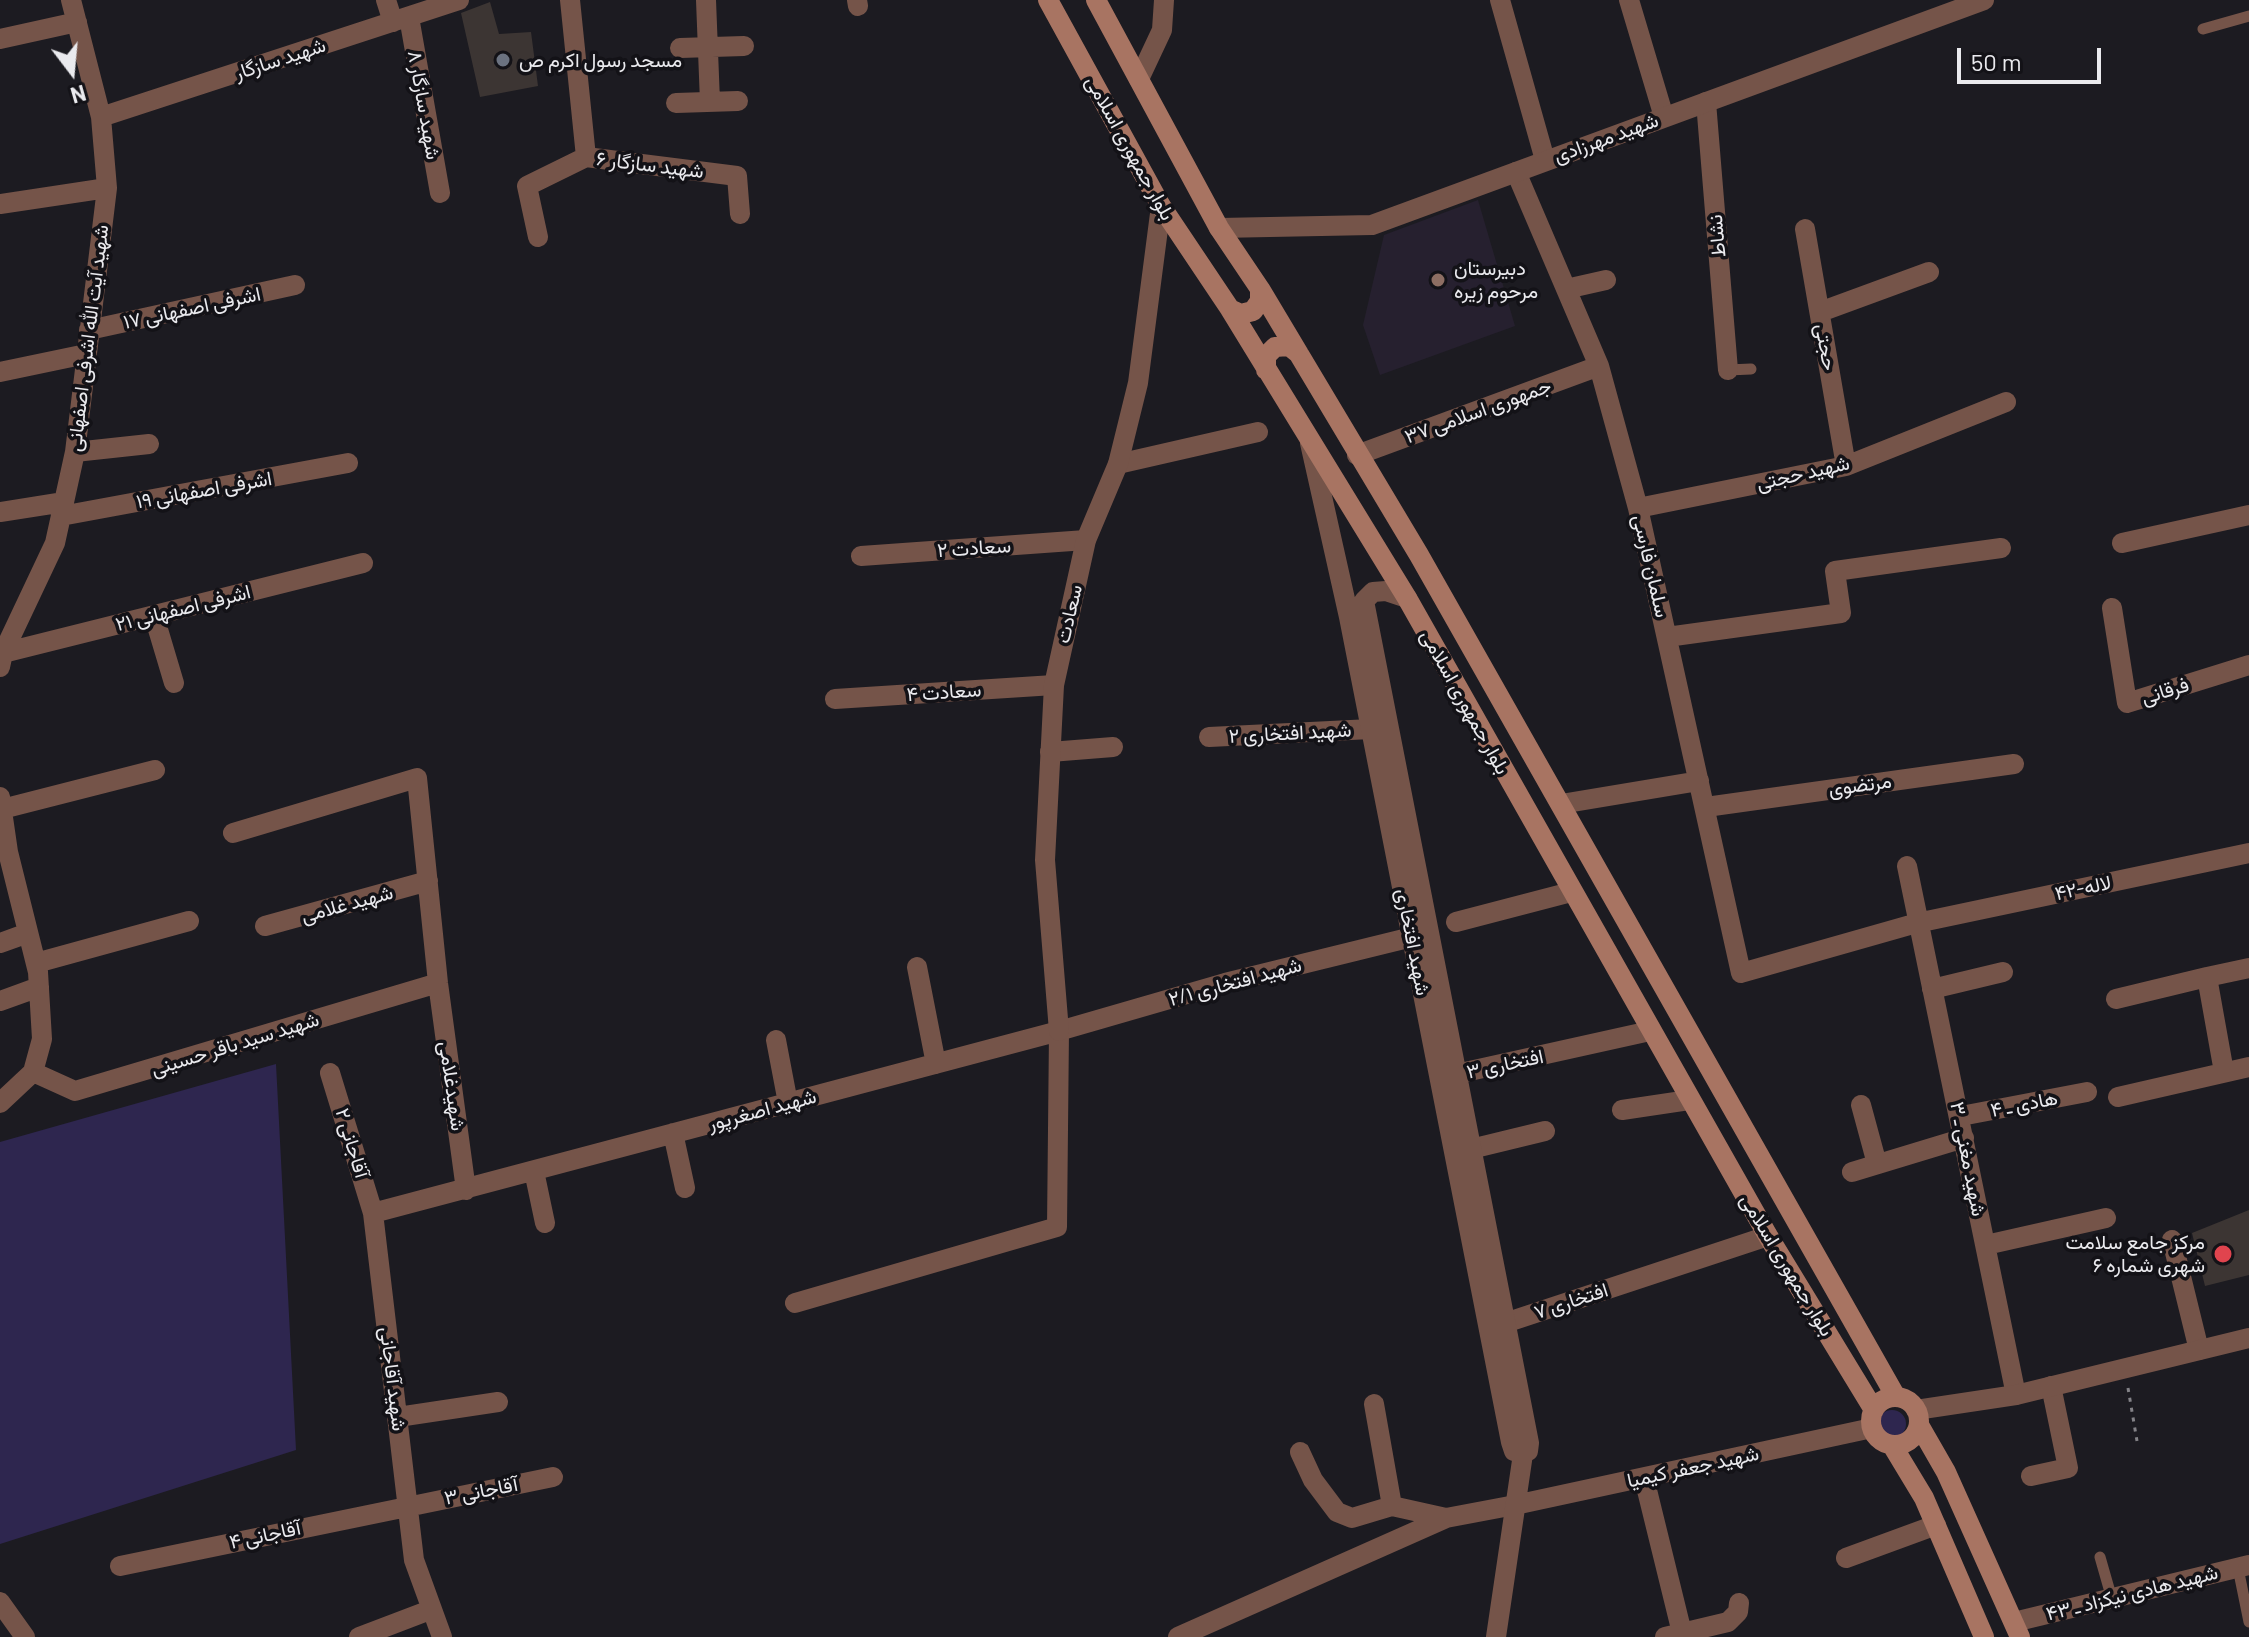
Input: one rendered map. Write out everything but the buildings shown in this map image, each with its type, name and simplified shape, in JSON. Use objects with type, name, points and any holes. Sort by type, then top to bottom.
[{"type":"main road","name":"بلوار جمهوری اسلامی","points":[[1048,0],[1161,206],[1230,309],[1407,598],[1689,1100],[1873,1419]]},
{"type":"main road","name":"بلوار جمهوری اسلامی","points":[[1096,0],[1219,228],[1260,289],[1419,555],[1896,1397]]},
{"type":"main road","points":[[1230,309],[1241,314],[1253,311],[1260,301],[1260,289]]},
{"type":"main road","points":[[1266,370],[1266,356],[1275,347],[1289,346],[1299,354]]},
{"type":"main road","points":[[1918,1417],[1909,1441],[1892,1445],[1879,1440],[1873,1419],[1884,1400],[1896,1397],[1918,1417],[2017,1629]]},
{"type":"main road","points":[[1892,1445],[1918,1486],[1984,1637]]},
{"type":"main road","points":[[1918,1486],[1919,1474],[1928,1466],[1946,1472]]},
{"type":"street","name":"شهید آیت الله اشرفی اصفهانی","points":[[1,660],[55,543],[75,452],[107,188],[101,117],[71,0]]},
{"type":"street","name":"شهید سازگار ۸","points":[[386,0],[401,19],[440,193]]},
{"type":"street","name":"شهید سازگار","points":[[101,117],[459,0]]},
{"type":"street","name":"شهید سازگار ۶","points":[[570,0],[586,157],[737,176],[740,214]]},
{"type":"street","points":[[706,0],[710,102]]},
{"type":"street","points":[[1139,79],[1162,30],[1164,0]]},
{"type":"street","points":[[1500,0],[1545,160]]},
{"type":"street","points":[[1629,0],[1664,117]]},
{"type":"street","name":"شهید مهرزادی","points":[[1219,228],[1372,225],[1984,0]]},
{"type":"street","points":[[0,39],[77,22]]},
{"type":"street","points":[[680,48],[744,46]]},
{"type":"street","points":[[676,103],[738,101]]},
{"type":"street","name":"نشاط","points":[[1706,102],[1728,370]]},
{"type":"street","points":[[538,237],[527,186],[586,157]]},
{"type":"street","name":"سلمان فارسی","points":[[1516,172],[1599,366],[1638,508],[1741,973]]},
{"type":"street","points":[[0,204],[107,188]]},
{"type":"street","name":"سعادت","points":[[795,1303],[1057,1227],[1059,1031],[1045,860],[1054,685],[1086,540],[1118,464],[1138,383],[1161,206]]},
{"type":"street","name":"حجتی","points":[[1805,229],[1846,466]]},
{"type":"street","points":[[1820,312],[1929,272]]},
{"type":"street","points":[[1566,289],[1606,280]]},
{"type":"street","name":"اشرفی اصفهانی ۱۷","points":[[89,330],[295,285]]},
{"type":"street","points":[[0,372],[86,354]]},
{"type":"street","name":"جمهوری اسلامی ۳۷","points":[[1357,455],[1599,366]]},
{"type":"street","name":"شهید حجتی","points":[[1638,508],[1846,466],[2006,402]]},
{"type":"street","points":[[1118,464],[1258,432]]},
{"type":"street","name":"شهید افتخاری","points":[[1310,443],[1359,620],[1371,729],[1517,1448],[1515,1505],[1496,1637]]},
{"type":"street","points":[[75,452],[149,444]]},
{"type":"street","name":"اشرفی اصفهانی ۱۹","points":[[0,512],[62,509],[348,463]]},
{"type":"street","points":[[2122,543],[2249,515]]},
{"type":"street","name":"سعادت ۲","points":[[861,556],[1086,540]]},
{"type":"street","points":[[1667,637],[1841,613],[1835,571],[2001,548]]},
{"type":"street","name":"اشرفی اصفهانی ۲۱","points":[[1,660],[154,616],[363,563]]},
{"type":"street","points":[[1407,598],[1386,591],[1373,592],[1364,601],[1359,620],[1456,1074],[1529,1443],[1528,1451],[1517,1448]]},
{"type":"street","points":[[0,616],[24,607]]},
{"type":"street","name":"فرقانی","points":[[2112,608],[2127,703],[2249,665]]},
{"type":"street","points":[[154,616],[174,683]]},
{"type":"street","name":"سعادت ۴","points":[[835,699],[1054,685]]},
{"type":"street","name":"شهید افتخاری ۲","points":[[1209,737],[1371,729]]},
{"type":"street","points":[[1050,752],[1113,747]]},
{"type":"street","name":"مرتضوی","points":[[1706,807],[2014,764]]},
{"type":"street","points":[[0,1103],[33,1072],[42,1039],[36,963],[8,852],[1,803],[155,770]]},
{"type":"street","name":"شهیدغلامی","points":[[233,833],[417,778],[438,983],[466,1190]]},
{"type":"street","points":[[1561,804],[1699,781]]},
{"type":"street","name":"لاله-۴۲","points":[[1741,973],[1917,923],[2249,853]]},
{"type":"street","name":"شهید مغنی ـ ۳","points":[[1907,866],[1961,1116],[2016,1395]]},
{"type":"street","name":"شهید غلامی","points":[[265,926],[428,881]]},
{"type":"street","points":[[1456,922],[1571,892]]},
{"type":"street","points":[[36,963],[189,921]]},
{"type":"street","points":[[0,943],[28,933]]},
{"type":"street","name":"شهید افتخاری ۲/۱","points":[[1059,1031],[1225,983],[1412,937]]},
{"type":"street","points":[[917,967],[936,1064]]},
{"type":"street","points":[[2116,999],[2249,968]]},
{"type":"street","points":[[1932,989],[2003,972]]},
{"type":"street","points":[[2207,977],[2224,1072]]},
{"type":"street","name":"شهید سید باقر حسینی","points":[[33,1072],[75,1091],[438,983]]},
{"type":"street","points":[[0,1001],[39,987]]},
{"type":"street","name":"شهید اصغرپور","points":[[466,1190],[1059,1031]]},
{"type":"street","name":"افتخاری ۳","points":[[1456,1074],[1650,1031]]},
{"type":"street","points":[[776,1040],[788,1103]]},
{"type":"street","points":[[2118,1097],[2249,1067]]},
{"type":"street","name":"آقاجانی ۲","points":[[330,1073],[373,1213]]},
{"type":"street","name":"هادی ـ ۴","points":[[1961,1116],[2087,1092]]},
{"type":"street","points":[[1622,1110],[1689,1100]]},
{"type":"street","points":[[1861,1105],[1877,1164]]},
{"type":"street","points":[[1471,1149],[1545,1131]]},
{"type":"street","points":[[673,1133],[685,1188]]},
{"type":"street","points":[[1852,1172],[1964,1138]]},
{"type":"street","points":[[534,1171],[545,1223]]},
{"type":"street","points":[[373,1213],[466,1190]]},
{"type":"street","name":"شهید آقاجانی","points":[[373,1213],[414,1560],[442,1637]]},
{"type":"street","points":[[1986,1245],[2106,1218]]},
{"type":"street","name":"افتخاری ۷","points":[[1505,1323],[1768,1236]]},
{"type":"street","points":[[2172,1240],[2199,1350]]},
{"type":"street","points":[[1918,1417],[2249,1338]]},
{"type":"street","points":[[2031,1476],[2068,1468],[2051,1386]]},
{"type":"street","points":[[398,1417],[498,1402]]},
{"type":"street","points":[[1374,1404],[1392,1506]]},
{"type":"street","name":"شهید جعفر کیمیا","points":[[1446,1518],[1644,1478],[1873,1419]]},
{"type":"street","points":[[1300,1452],[1313,1480],[1337,1512],[1352,1518],[1392,1506],[1446,1518]]},
{"type":"street","name":"آقاجانی ۳","points":[[409,1505],[553,1477]]},
{"type":"street","points":[[1644,1478],[1677,1636],[1728,1622],[1738,1612],[1739,1603]]},
{"type":"street","name":"آقاجانی ۴","points":[[120,1566],[409,1505]]},
{"type":"street","points":[[1178,1637],[1446,1518]]},
{"type":"street","points":[[1846,1558],[1936,1525]]},
{"type":"street","name":"شهید هادی نیکزاد ـ ۴۳","points":[[2017,1629],[2112,1599],[2243,1566]]},
{"type":"street","points":[[0,1602],[25,1637]]},
{"type":"street","points":[[359,1637],[430,1610]]},
{"type":"lane","points":[[2203,29],[2249,16]]},
{"type":"lane","points":[[1728,370],[1751,369]]},
{"type":"lane","points":[[2100,1557],[2112,1599]]},
{"type":"lane","points":[[2243,1566],[2249,1622]]},
{"type":"path","points":[[2124,1369],[2137,1441]]},
{"type":"shaded area","name":"دبیرستان مرحوم زیره","points":[[1478,200],[1515,326],[1380,375],[1363,325],[1384,235]]},
{"type":"shaded area","points":[[276,1064],[296,1450],[0,1544],[0,1142]]},
{"type":"shaded area","points":[[1892,1410],[1902,1414],[1906,1424],[1902,1434],[1892,1438],[1882,1434],[1878,1424],[1882,1414]]},
{"type":"place","name":"مسجد رسول اکرم ص","points":[[503,60]]},
{"type":"place","name":"دبیرستان مرحوم زیره","points":[[1438,280]]},
{"type":"place","name":"مرکز جامع سلامت شهری شماره ۶","points":[[2223,1254]]}]
